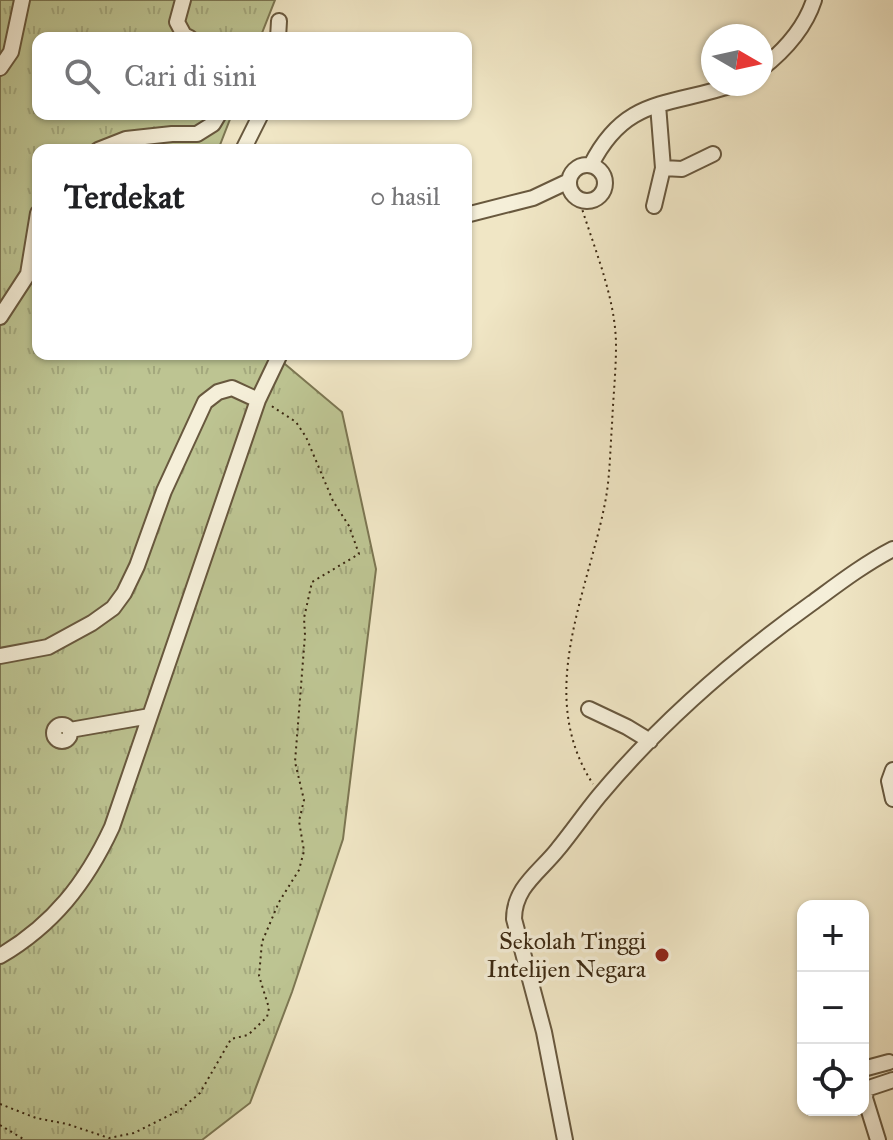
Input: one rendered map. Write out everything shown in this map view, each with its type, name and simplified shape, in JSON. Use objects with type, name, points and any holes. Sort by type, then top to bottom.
[{"type":"street","points":[[0,68],[11,52],[22,0]]},
{"type":"street","points":[[182,32],[177,22],[183,0]]},
{"type":"street","points":[[773,60],[782,53],[799,29],[814,0]]},
{"type":"street","points":[[278,32],[279,21]]},
{"type":"street","points":[[472,213],[533,198],[569,181],[575,170],[591,165],[602,143],[627,118],[658,105],[701,93]]},
{"type":"street","points":[[654,206],[663,168],[658,105]]},
{"type":"street","points":[[113,144],[126,139],[197,134],[215,120]]},
{"type":"street","points":[[246,144],[258,120]]},
{"type":"street","points":[[663,168],[682,169],[713,154]]},
{"type":"street","points":[[569,181],[571,190],[579,199],[592,200],[604,190],[605,184],[602,172],[591,165]]},
{"type":"street","points":[[0,317],[28,274],[32,250]]},
{"type":"street","points":[[0,956],[50,921],[98,855],[112,827],[258,400],[276,360]]},
{"type":"street","points":[[0,656],[48,647],[113,608],[137,566],[169,478],[205,402],[218,392],[232,388],[258,400]]},
{"type":"street","points":[[565,1140],[544,1032],[523,959],[514,908],[522,887],[555,853],[600,795],[650,741],[714,681],[782,624],[870,561],[893,549]]},
{"type":"street","points":[[589,709],[650,741]]},
{"type":"street","points":[[70,730],[150,716]]},
{"type":"street","points":[[893,770],[889,781],[893,799]]},
{"type":"street","points":[[869,1067],[889,1062]]},
{"type":"street","points":[[869,1087],[893,1080]]},
{"type":"street","points":[[869,1111],[878,1140]]},
{"type":"path","points":[[579,199],[611,306],[616,344],[606,500],[575,622],[565,684],[569,728],[580,765],[600,795]]},
{"type":"path","points":[[0,1104],[36,1118],[67,1124],[109,1138],[134,1133],[180,1110],[200,1093],[231,1039],[248,1035],[267,1017],[269,1008],[259,976],[262,942],[279,902],[299,870],[304,851],[299,821],[304,800],[295,762],[304,618],[312,582],[359,554],[349,526],[333,501],[306,437],[296,422],[258,400]]},
{"type":"path","points":[[0,1125],[25,1140]]},
{"type":"green space","points":[[0,0],[275,0],[262,32],[32,32],[32,120],[230,120],[220,144],[32,144],[32,360],[280,360],[342,412],[376,569],[343,839],[292,992],[250,1103],[202,1140],[0,1140]]},
{"type":"place","name":"Sekolah Tinggi Intelijen Negara","points":[[662,955]]}]
